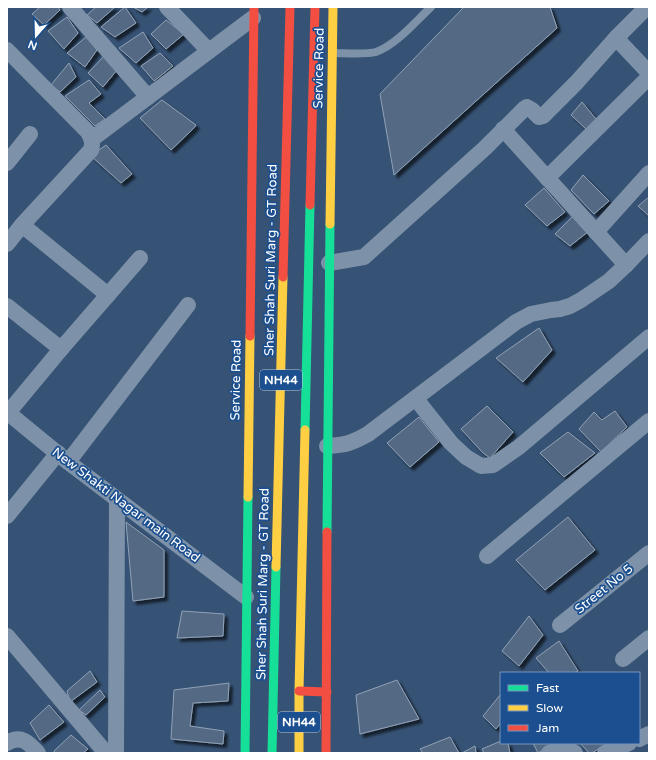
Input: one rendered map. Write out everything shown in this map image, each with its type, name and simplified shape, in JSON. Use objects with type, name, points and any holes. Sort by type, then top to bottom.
[{"type":"main road","name":"Sher Shah Suri Marg - GT Road","points":[[272,753],[290,7]]},
{"type":"main road","name":"NH44","points":[[299,753],[315,7]]},
{"type":"main road","name":"Service Road","points":[[326,753],[329,263],[333,7]]},
{"type":"main road","name":"Service Road","points":[[245,753],[253,13]]},
{"type":"main road","points":[[300,691],[327,692]]},
{"type":"street","points":[[70,7],[148,97]]},
{"type":"street","points":[[167,7],[209,51]]},
{"type":"street","points":[[329,263],[364,257],[485,148],[526,108],[530,108],[539,117],[543,116],[647,7]]},
{"type":"street","points":[[92,139],[209,51],[253,13]]},
{"type":"street","points":[[616,38],[649,73]]},
{"type":"street","points":[[7,50],[88,132],[92,139],[90,150],[22,225],[7,244]]},
{"type":"street","points":[[548,178],[649,77]]},
{"type":"street","points":[[504,129],[626,265]]},
{"type":"street","points":[[7,162],[30,134]]},
{"type":"street","points":[[596,232],[649,173]]},
{"type":"street","points":[[22,225],[108,295]]},
{"type":"street","points":[[328,446],[347,444],[368,434],[516,322],[531,314],[560,309],[575,303],[609,281],[649,241]]},
{"type":"street","points":[[7,413],[140,258]]},
{"type":"street","points":[[7,516],[63,458],[188,305]]},
{"type":"street","points":[[7,306],[61,349]]},
{"type":"street","points":[[416,399],[451,443],[466,457],[481,466],[494,465],[519,447],[649,337]]},
{"type":"street","name":"New Shakti Nagar main Road","points":[[7,413],[117,500],[246,597]]},
{"type":"street","points":[[487,556],[649,421]]},
{"type":"street","points":[[116,753],[117,500]]},
{"type":"street","name":"Street No 5","points":[[560,624],[649,552]]},
{"type":"street","points":[[7,636],[106,753]]},
{"type":"street","points":[[623,659],[649,638]]},
{"type":"street","points":[[640,738],[649,734]]},
{"type":"street","points":[[7,742],[21,739],[30,744],[38,753]]},
{"type":"street","points":[[606,753],[627,744]]},
{"type":"street","points":[[548,753],[565,748],[575,753]]},
{"type":"lane","points":[[332,53],[375,52],[401,36],[431,7]]},
{"type":"building","points":[[40,7],[58,7],[60,10],[44,25],[32,14]]},
{"type":"building","points":[[96,7],[115,7],[97,23],[87,15]]},
{"type":"building","points":[[125,7],[136,23],[115,37],[101,27]]},
{"type":"building","points":[[133,7],[148,7],[142,12]]},
{"type":"building","points":[[464,7],[550,7],[557,28],[394,175],[380,94]]},
{"type":"building","points":[[67,17],[78,33],[64,49],[48,31]]},
{"type":"building","points":[[166,20],[184,34],[166,49],[151,34]]},
{"type":"building","points":[[143,32],[153,48],[136,63],[119,48]]},
{"type":"building","points":[[86,37],[97,50],[85,67],[67,53]]},
{"type":"building","points":[[160,53],[173,66],[154,81],[141,66]]},
{"type":"building","points":[[106,54],[117,70],[103,87],[88,73]]},
{"type":"building","points":[[69,63],[76,77],[60,92],[51,85]]},
{"type":"building","points":[[89,80],[101,94],[89,103],[105,119],[95,126],[65,96]]},
{"type":"building","points":[[162,100],[196,125],[171,150],[140,118]]},
{"type":"building","points":[[582,102],[596,119],[586,129],[571,115]]},
{"type":"building","points":[[106,145],[132,174],[121,183],[91,156]]},
{"type":"building","points":[[583,175],[609,201],[594,214],[571,190]]},
{"type":"building","points":[[544,188],[565,212],[547,226],[525,205]]},
{"type":"building","points":[[649,197],[649,216],[638,206]]},
{"type":"building","points":[[575,214],[589,231],[570,246],[555,234]]},
{"type":"building","points":[[539,328],[552,350],[523,382],[496,358]]},
{"type":"building","points":[[487,406],[513,432],[490,458],[483,453],[461,429]]},
{"type":"building","points":[[615,411],[627,427],[601,452],[579,429],[594,412],[602,420]]},
{"type":"building","points":[[419,417],[439,442],[410,467],[387,443]]},
{"type":"building","points":[[568,432],[595,453],[564,477],[540,453]]},
{"type":"building","points":[[568,517],[595,550],[545,590],[516,560]]},
{"type":"building","points":[[126,522],[164,550],[164,597],[133,601]]},
{"type":"building","points":[[182,611],[224,614],[223,636],[177,638]]},
{"type":"building","points":[[529,616],[543,635],[519,666],[502,651]]},
{"type":"building","points":[[559,641],[578,671],[548,672],[536,658]]},
{"type":"building","points":[[90,671],[97,682],[70,702],[67,691]]},
{"type":"building","points":[[397,680],[419,719],[360,734],[356,695]]},
{"type":"building","points":[[229,683],[228,701],[193,703],[190,726],[224,731],[223,744],[171,739],[174,690]]},
{"type":"building","points":[[100,690],[105,697],[86,715],[79,710]]},
{"type":"building","points":[[500,695],[500,724],[496,729],[483,716]]},
{"type":"building","points":[[49,705],[64,722],[40,740],[30,723]]},
{"type":"building","points":[[71,735],[88,749],[83,753],[55,753],[54,751]]},
{"type":"building","points":[[450,737],[459,753],[423,753],[420,749]]},
{"type":"building","points":[[500,741],[500,744],[508,744],[510,753],[484,753],[482,749]]},
{"type":"building","points":[[534,744],[553,744],[538,753]]},
{"type":"building","points":[[581,744],[606,744],[592,753],[589,753]]},
{"type":"building","points":[[475,746],[476,753],[462,753]]},
{"type":"traffic: fast","points":[[305,430],[310,205]]},
{"type":"traffic: fast","points":[[327,532],[330,224]]},
{"type":"traffic: fast","points":[[245,753],[248,497]]},
{"type":"traffic: fast","points":[[272,753],[276,567]]},
{"type":"traffic: slow","points":[[330,224],[333,7]]},
{"type":"traffic: slow","points":[[276,567],[283,277]]},
{"type":"traffic: slow","points":[[248,497],[250,336]]},
{"type":"traffic: slow","points":[[299,753],[305,430]]},
{"type":"traffic: jam","points":[[250,336],[254,7]]},
{"type":"traffic: jam","points":[[283,277],[290,7]]},
{"type":"traffic: jam","points":[[310,205],[315,7]]},
{"type":"traffic: jam","points":[[326,753],[327,532]]},
{"type":"traffic: jam","points":[[299,691],[327,692]]}]
